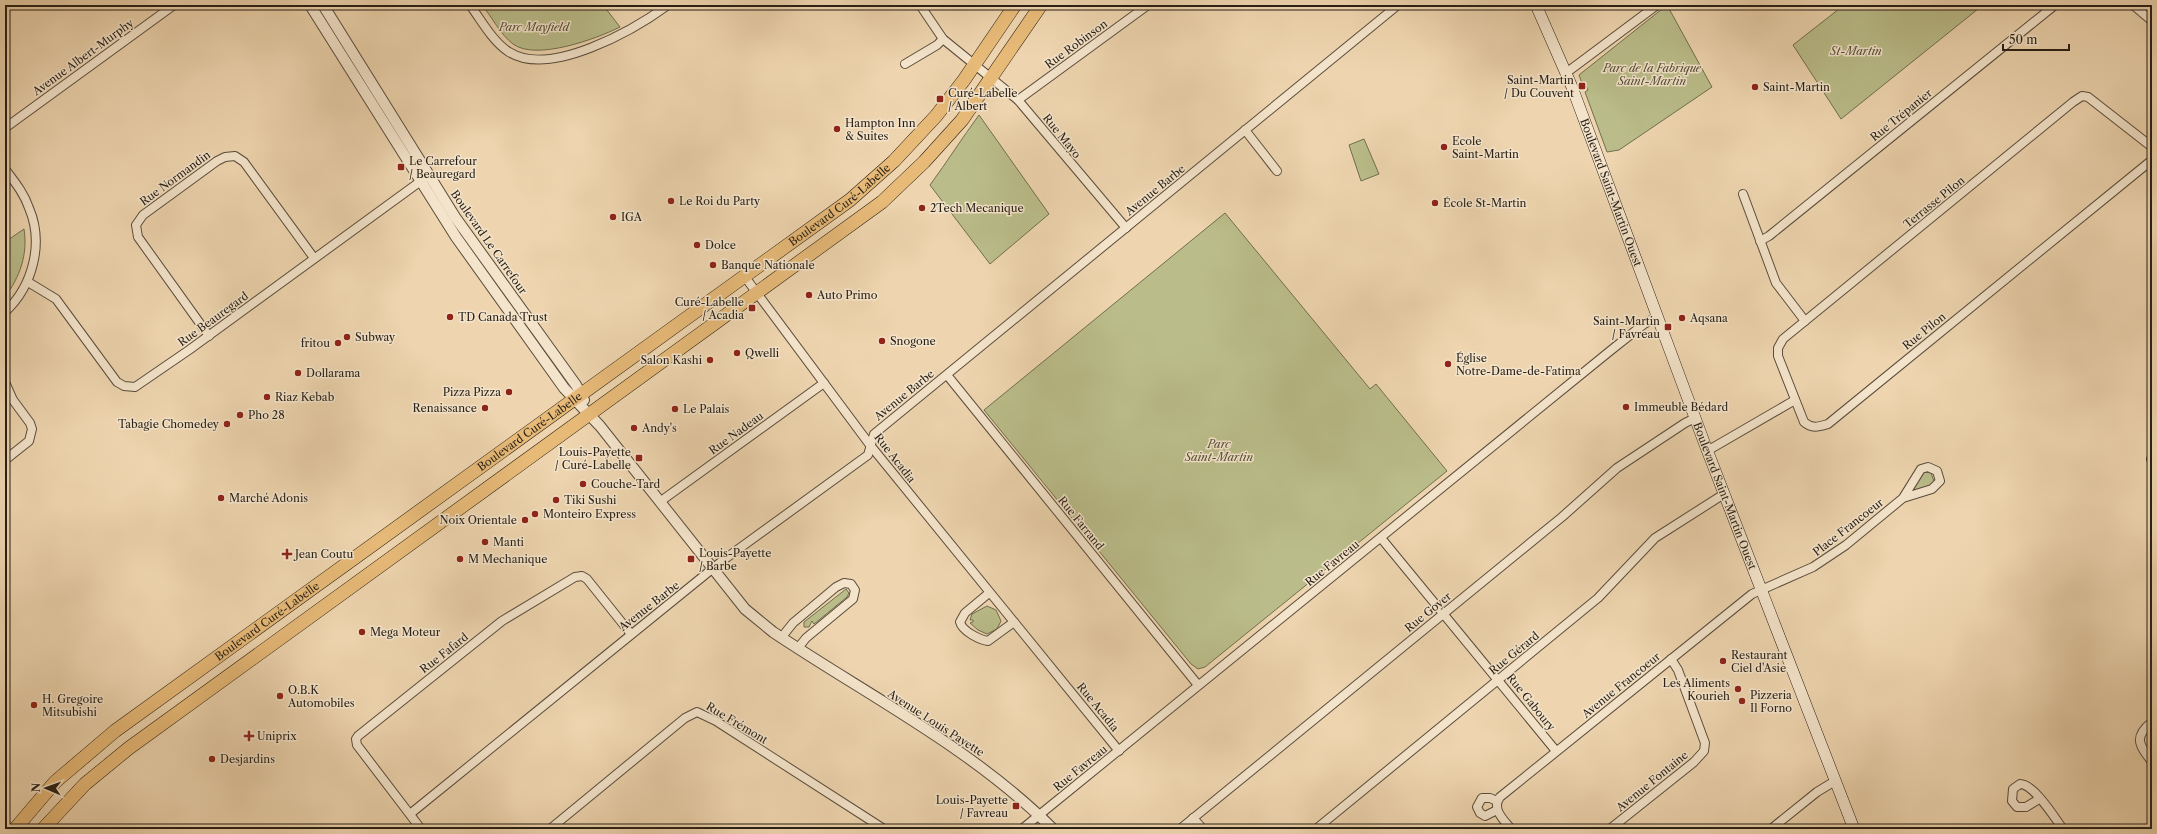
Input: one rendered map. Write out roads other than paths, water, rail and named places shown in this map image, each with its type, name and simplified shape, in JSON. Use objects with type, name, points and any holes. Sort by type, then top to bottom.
[{"type":"main road","name":"Boulevard Curé-Labelle","points":[[14,829],[55,782],[96,746],[846,203],[880,174],[932,121],[974,65],[1014,5]]},
{"type":"main road","name":"Boulevard Curé-Labelle","points":[[43,829],[81,788],[115,760],[867,214],[897,189],[949,136],[992,78],[1041,5]]},
{"type":"main road","name":"Boulevard Saint-Martin Ouest","points":[[1536,5],[1566,73],[1707,451],[1854,829]]},
{"type":"main road","points":[[346,592],[347,564]]},
{"type":"street","name":"Avenue Albert-Murphy","points":[[5,128],[174,5]]},
{"type":"street","name":"Boulevard Le Carrefour","points":[[310,5],[350,66],[420,182],[456,237],[564,388],[578,397],[591,415]]},
{"type":"street","name":"Boulevard Le Carrefour","points":[[324,5],[429,176],[459,222],[576,385],[578,397]]},
{"type":"street","points":[[470,5],[506,50],[520,57],[538,60],[570,54],[597,45],[634,29],[668,5]]},
{"type":"street","name":"Rue Mayo","points":[[920,5],[943,39],[1018,100],[1126,228]]},
{"type":"street","name":"Rue Robinson","points":[[1018,100],[1148,5]]},
{"type":"street","name":"Avenue Barbe","points":[[410,814],[712,569],[868,455],[874,434],[1398,5]]},
{"type":"street","points":[[1566,73],[1657,5]]},
{"type":"street","name":"Rue Trépanier","points":[[1760,241],[1767,238],[2055,5]]},
{"type":"street","points":[[2134,5],[2152,21]]},
{"type":"street","points":[[905,64],[937,45],[943,39]]},
{"type":"street","name":"Terrasse Pilon","points":[[1795,400],[1780,362],[1778,348],[1783,339],[2080,97],[2088,97],[2094,101],[2152,147]]},
{"type":"street","points":[[1245,130],[1278,171]]},
{"type":"street","name":"Rue Normandin","points":[[209,336],[138,237],[137,222],[147,212],[221,159],[235,156],[244,162],[314,258]]},
{"type":"street","name":"Rue Pilon","points":[[1795,400],[1804,422],[1810,427],[1828,424],[2152,160]]},
{"type":"street","points":[[5,169],[26,201],[33,222],[34,257],[28,282],[18,298],[5,312]]},
{"type":"street","name":"Rue Beauregard","points":[[28,282],[55,298],[115,379],[124,386],[132,387],[141,384],[209,336],[314,258],[429,176]]},
{"type":"street","points":[[1743,194],[1778,287],[1805,321]]},
{"type":"street","name":"Rue Acadia","points":[[745,277],[870,445],[1119,751]]},
{"type":"street","name":"Rue Favreau","points":[[1022,829],[1610,351],[1644,324],[1657,317]]},
{"type":"street","name":"Rue Farrand","points":[[947,375],[1198,685]]},
{"type":"street","points":[[5,382],[13,400],[30,423],[32,429],[28,441],[5,460]]},
{"type":"street","name":"Rue Nadeau","points":[[661,501],[824,383]]},
{"type":"street","points":[[1707,451],[1795,400]]},
{"type":"street","name":"Avenue Louis Payette","points":[[591,415],[661,501],[712,569],[753,617],[781,638],[972,760],[1011,789],[1053,829]]},
{"type":"street","name":"Rue Goyer","points":[[1180,829],[1562,517],[1617,468],[1695,418]]},
{"type":"street","name":"Place Francoeur","points":[[1761,590],[1826,560],[1903,498],[1921,469],[1928,467],[1937,471],[1940,481],[1935,488],[1903,498]]},
{"type":"street","name":"Rue Gérard","points":[[1316,829],[1598,598],[1655,538],[1724,494]]},
{"type":"street","name":"Rue Gaboury","points":[[1381,538],[1556,751]]},
{"type":"street","name":"Rue Fafard","points":[[421,829],[357,745],[356,737],[502,621],[575,576],[582,576],[587,579],[631,634]]},
{"type":"street","points":[[781,638],[793,623],[836,587],[844,583],[851,584],[855,590],[853,600],[806,638],[798,648]]},
{"type":"street","name":"Avenue Francoeur","points":[[1497,802],[1556,751],[1752,594],[1761,590]]},
{"type":"street","points":[[989,592],[965,613],[960,622],[961,626],[980,639],[988,641],[1014,622]]},
{"type":"street","name":"Avenue Fontaine","points":[[1610,829],[1694,762],[1704,751],[1705,743],[1678,670],[1671,659]]},
{"type":"street","name":"Rue Frémont","points":[[551,829],[685,718],[697,712],[716,721],[884,829]]},
{"type":"street","points":[[2152,722],[2140,734],[2139,740],[2140,745],[2152,762]]},
{"type":"street","points":[[1770,829],[1817,792],[1835,781]]},
{"type":"street","points":[[1497,810],[1485,816],[1480,813],[1477,807],[1482,798],[1490,798],[1497,802],[1497,810],[1511,829]]},
{"type":"street","points":[[2039,799],[2063,829]]},
{"type":"street","points":[[1193,818],[1203,829]]},
{"type":"place","name":"Saint-Martin / Du Couvent","points":[[1582,86]]},
{"type":"place","name":"Saint-Martin","points":[[1755,87]]},
{"type":"place","name":"Curé-Labelle / Albert","points":[[940,99]]},
{"type":"place","name":"Hampton Inn & Suites","points":[[837,129]]},
{"type":"place","name":"Ecole Saint-Martin","points":[[1444,147]]},
{"type":"place","name":"Le Carrefour / Beauregard","points":[[401,167]]},
{"type":"place","name":"Le Roi du Party","points":[[671,201]]},
{"type":"place","name":"École St-Martin","points":[[1435,203]]},
{"type":"place","name":"2Tech Mecanique","points":[[922,208]]},
{"type":"place","name":"IGA","points":[[613,217]]},
{"type":"place","name":"Dolce","points":[[697,245]]},
{"type":"place","name":"Banque Nationale","points":[[713,265]]},
{"type":"place","name":"Auto Primo","points":[[809,295]]},
{"type":"place","name":"Curé-Labelle / Acadia","points":[[752,308]]},
{"type":"place","name":"TD Canada Trust","points":[[450,317]]},
{"type":"place","name":"Aqsana","points":[[1682,318]]},
{"type":"place","name":"Saint-Martin / Favreau","points":[[1668,327]]},
{"type":"place","name":"Subway","points":[[347,337]]},
{"type":"place","name":"Snogone","points":[[882,341]]},
{"type":"place","name":"fritou","points":[[338,343]]},
{"type":"place","name":"Qwelli","points":[[737,353]]},
{"type":"place","name":"Salon Kashi","points":[[710,360]]},
{"type":"place","name":"Église Notre-Dame-de-Fatima","points":[[1448,364]]},
{"type":"place","name":"Dollarama","points":[[298,373]]},
{"type":"place","name":"Pizza Pizza","points":[[509,392]]},
{"type":"place","name":"Riaz Kebab","points":[[267,397]]},
{"type":"place","name":"Immeuble Bédard","points":[[1626,407]]},
{"type":"place","name":"Renaissance","points":[[485,408]]},
{"type":"place","name":"Le Palais","points":[[675,409]]},
{"type":"place","name":"Pho 28","points":[[240,415]]},
{"type":"place","name":"Tabagie Chomedey","points":[[227,424]]},
{"type":"place","name":"Andy's","points":[[634,428]]},
{"type":"place","name":"Louis-Payette / Curé-Labelle","points":[[639,458]]},
{"type":"place","name":"Couche-Tard","points":[[583,484]]},
{"type":"place","name":"Marché Adonis","points":[[221,498]]},
{"type":"place","name":"Tiki Sushi","points":[[556,500]]},
{"type":"place","name":"Monteiro Express","points":[[535,514]]},
{"type":"place","name":"Noix Orientale","points":[[525,520]]},
{"type":"place","name":"Manti","points":[[485,542]]},
{"type":"place","name":"Jean Coutu","points":[[287,554]]},
{"type":"place","name":"M Mechanique","points":[[460,559]]},
{"type":"place","name":"Louis-Payette / Barbe","points":[[691,559]]},
{"type":"place","name":"Mega Moteur","points":[[362,632]]},
{"type":"place","name":"Restaurant Ciel d'Asie","points":[[1723,661]]},
{"type":"place","name":"Les Aliments Kourieh","points":[[1738,689]]},
{"type":"place","name":"O.B.K Automobiles","points":[[280,696]]},
{"type":"place","name":"Pizzeria Il Forno","points":[[1742,701]]},
{"type":"place","name":"H. Gregoire Mitsubishi","points":[[34,705]]},
{"type":"place","name":"Uniprix","points":[[249,736]]},
{"type":"place","name":"Desjardins","points":[[212,759]]},
{"type":"place","name":"Louis-Payette / Favreau","points":[[1016,806]]},
{"type":"park label","name":"Parc Mayfield","points":[[534,27]]},
{"type":"park label","name":"St-Martin","points":[[1856,51]]},
{"type":"park label","name":"Parc de la Fabrique Saint-Martin","points":[[1652,74]]},
{"type":"park label","name":"Parc Saint-Martin","points":[[1219,450]]}]
